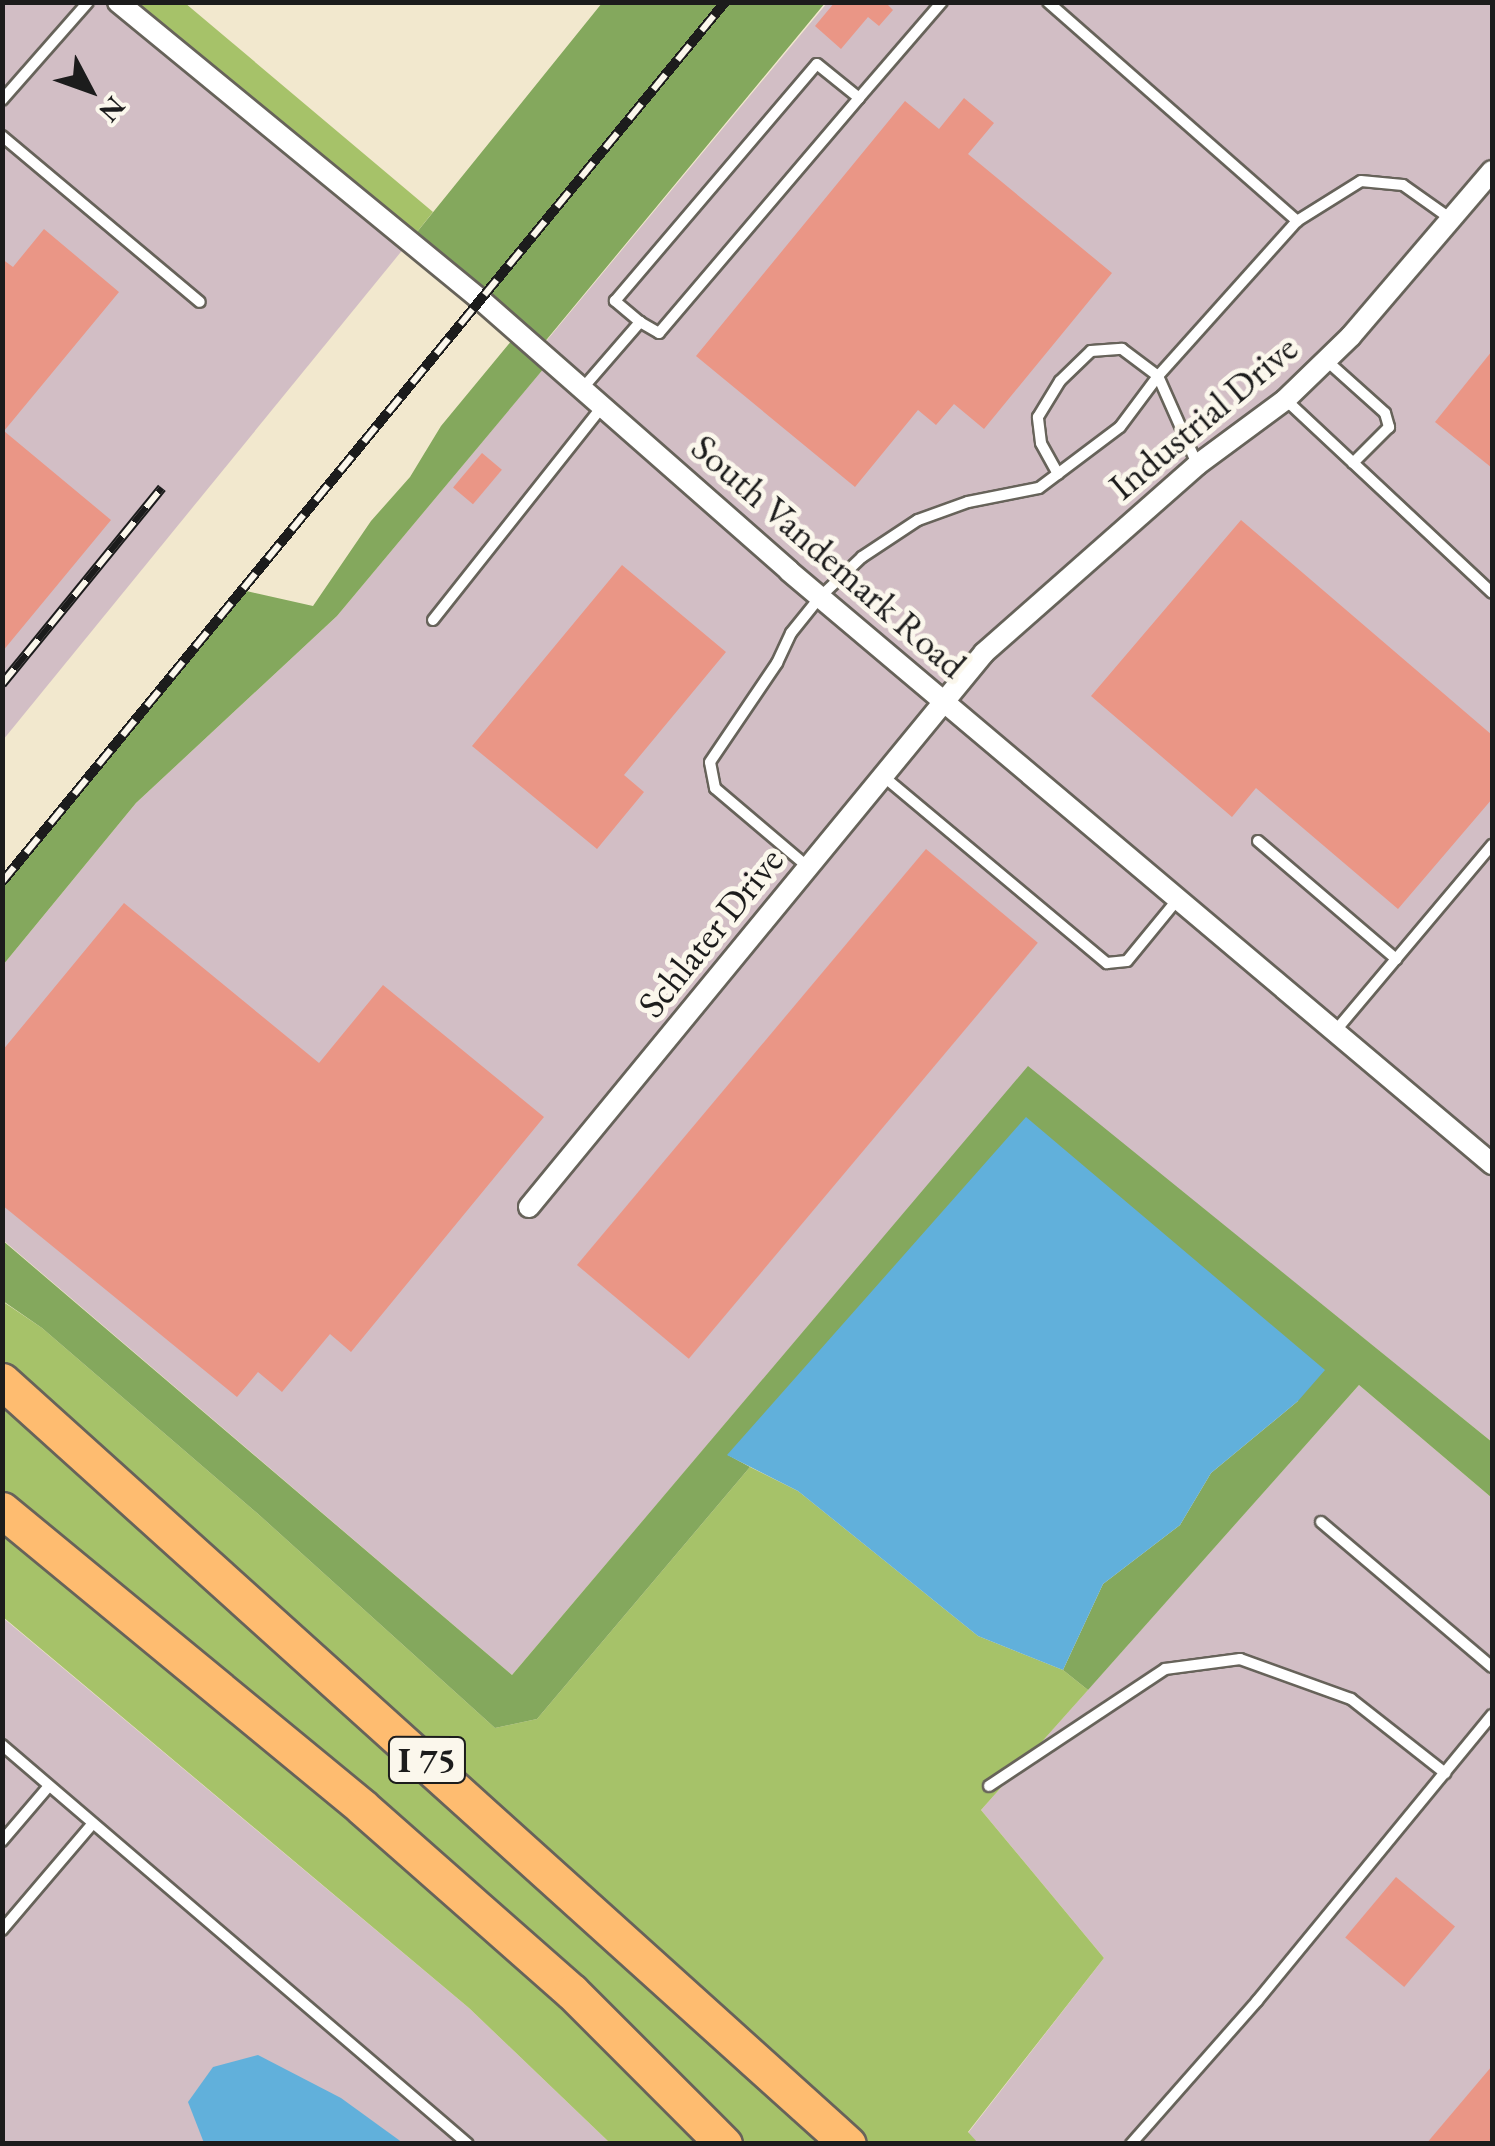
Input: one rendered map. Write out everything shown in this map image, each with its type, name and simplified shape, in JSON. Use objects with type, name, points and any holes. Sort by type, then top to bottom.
[{"type":"highway","name":"I 75","points":[[2,1381],[848,2144]]},
{"type":"highway","name":"I 75","points":[[2,1510],[362,1806],[572,1992],[724,2144]]},
{"type":"street","name":"South Vandemark Road","points":[[118,2],[480,300],[820,597],[1337,1028],[1492,1164]]},
{"type":"street","name":"Industrial Drive","points":[[944,701],[984,653],[1197,465],[1285,400],[1326,360],[1492,172]]},
{"type":"street","name":"Schlater Drive","points":[[528,1207],[944,701]]},
{"type":"lane","points":[[2,100],[88,2]]},
{"type":"lane","points":[[858,98],[817,64],[614,301],[660,333],[942,2]]},
{"type":"lane","points":[[1048,2],[1296,222]]},
{"type":"lane","points":[[2,136],[200,302]]},
{"type":"lane","points":[[808,868],[715,788],[710,762],[777,663],[791,633],[820,597],[862,557],[918,520],[968,502],[1039,488],[1120,427],[1158,376],[1296,222],[1361,181],[1403,185],[1452,220]]},
{"type":"lane","points":[[582,390],[640,322]]},
{"type":"lane","points":[[1058,474],[1041,444],[1038,417],[1060,381],[1091,350],[1122,349],[1158,376],[1197,465]]},
{"type":"lane","points":[[1326,360],[1385,413],[1389,427],[1353,462]]},
{"type":"lane","points":[[1285,400],[1492,593]]},
{"type":"lane","points":[[433,620],[602,408]]},
{"type":"lane","points":[[883,776],[1107,963],[1127,961],[1178,898]]},
{"type":"lane","points":[[1258,841],[1396,959]]},
{"type":"lane","points":[[1337,1028],[1492,846]]},
{"type":"lane","points":[[1321,1522],[1492,1667]]},
{"type":"lane","points":[[989,1786],[1165,1669],[1240,1659],[1351,1699],[1445,1773]]},
{"type":"lane","points":[[1131,2144],[1257,2000],[1492,1715]]},
{"type":"lane","points":[[2,1745],[468,2144]]},
{"type":"lane","points":[[2,1841],[49,1786]]},
{"type":"lane","points":[[2,1930],[93,1823]]},
{"type":"shaded area","points":[[3,3],[118,3],[409,242],[3,740]]},
{"type":"shaded area","points":[[827,3],[1492,3],[1492,1442],[1028,1067],[512,1675],[3,1240],[3,965],[136,803],[337,616],[549,362],[538,351]]},
{"type":"shaded area","points":[[1359,1385],[1492,1498],[1492,2143],[978,2144],[968,2133],[1104,1958],[981,1810]]},
{"type":"shaded area","points":[[2,1617],[469,2008],[610,2143],[3,2143]]},
{"type":"green space","points":[[118,3],[185,3],[433,212],[409,242]]},
{"type":"green space","points":[[602,3],[825,3],[538,350],[550,361],[337,616],[136,803],[3,965],[3,882],[242,590],[313,606],[371,521],[410,477],[441,426],[517,334],[409,242]]},
{"type":"green space","points":[[1028,1066],[1492,1442],[1492,1498],[1359,1385],[1088,1690],[1063,1670],[1103,1584],[1180,1525],[1211,1473],[1298,1401],[728,1455],[750,1467],[537,1719],[495,1728],[257,1513],[42,1328],[3,1301],[2,1240],[512,1675]]},
{"type":"green space","points":[[2,1301],[42,1328],[257,1513],[495,1728],[537,1719],[750,1467],[798,1491],[978,1636],[1063,1670],[1088,1690],[981,1810],[1104,1958],[968,2132],[978,2143],[610,2143],[469,2008],[3,1617]]},
{"type":"water","points":[[1026,1117],[1325,1370],[1298,1401],[1211,1473],[1180,1525],[1103,1584],[1063,1670],[978,1636],[798,1491],[727,1455]]},
{"type":"water","points":[[258,2055],[341,2098],[403,2143],[204,2143],[188,2102],[213,2067]]},
{"type":"building","points":[[835,2],[885,2],[893,10],[879,26],[868,17],[841,49],[815,26]]},
{"type":"building","points":[[964,98],[994,123],[968,154],[1112,273],[984,429],[954,404],[936,425],[918,410],[855,487],[696,356],[905,101],[939,129]]},
{"type":"building","points":[[44,229],[119,292],[4,431],[111,520],[2,652],[2,259],[13,267]]},
{"type":"building","points":[[1492,351],[1492,468],[1435,422]]},
{"type":"building","points":[[482,453],[502,470],[473,504],[453,487]]},
{"type":"building","points":[[1241,520],[1492,735],[1492,799],[1398,909],[1256,788],[1232,817],[1091,696]]},
{"type":"building","points":[[622,565],[726,652],[624,775],[644,792],[597,849],[472,746]]},
{"type":"building","points":[[926,849],[1038,943],[689,1359],[577,1265]]},
{"type":"building","points":[[124,903],[319,1063],[383,985],[544,1117],[351,1352],[330,1334],[282,1392],[258,1372],[237,1397],[2,1205],[2,1051]]},
{"type":"building","points":[[1396,1877],[1455,1926],[1404,1987],[1345,1938]]},
{"type":"building","points":[[1492,2066],[1492,2144],[1426,2144]]},
{"type":"railway","points":[[2,882],[725,2]]},
{"type":"railway","points":[[2,684],[162,488]]}]
